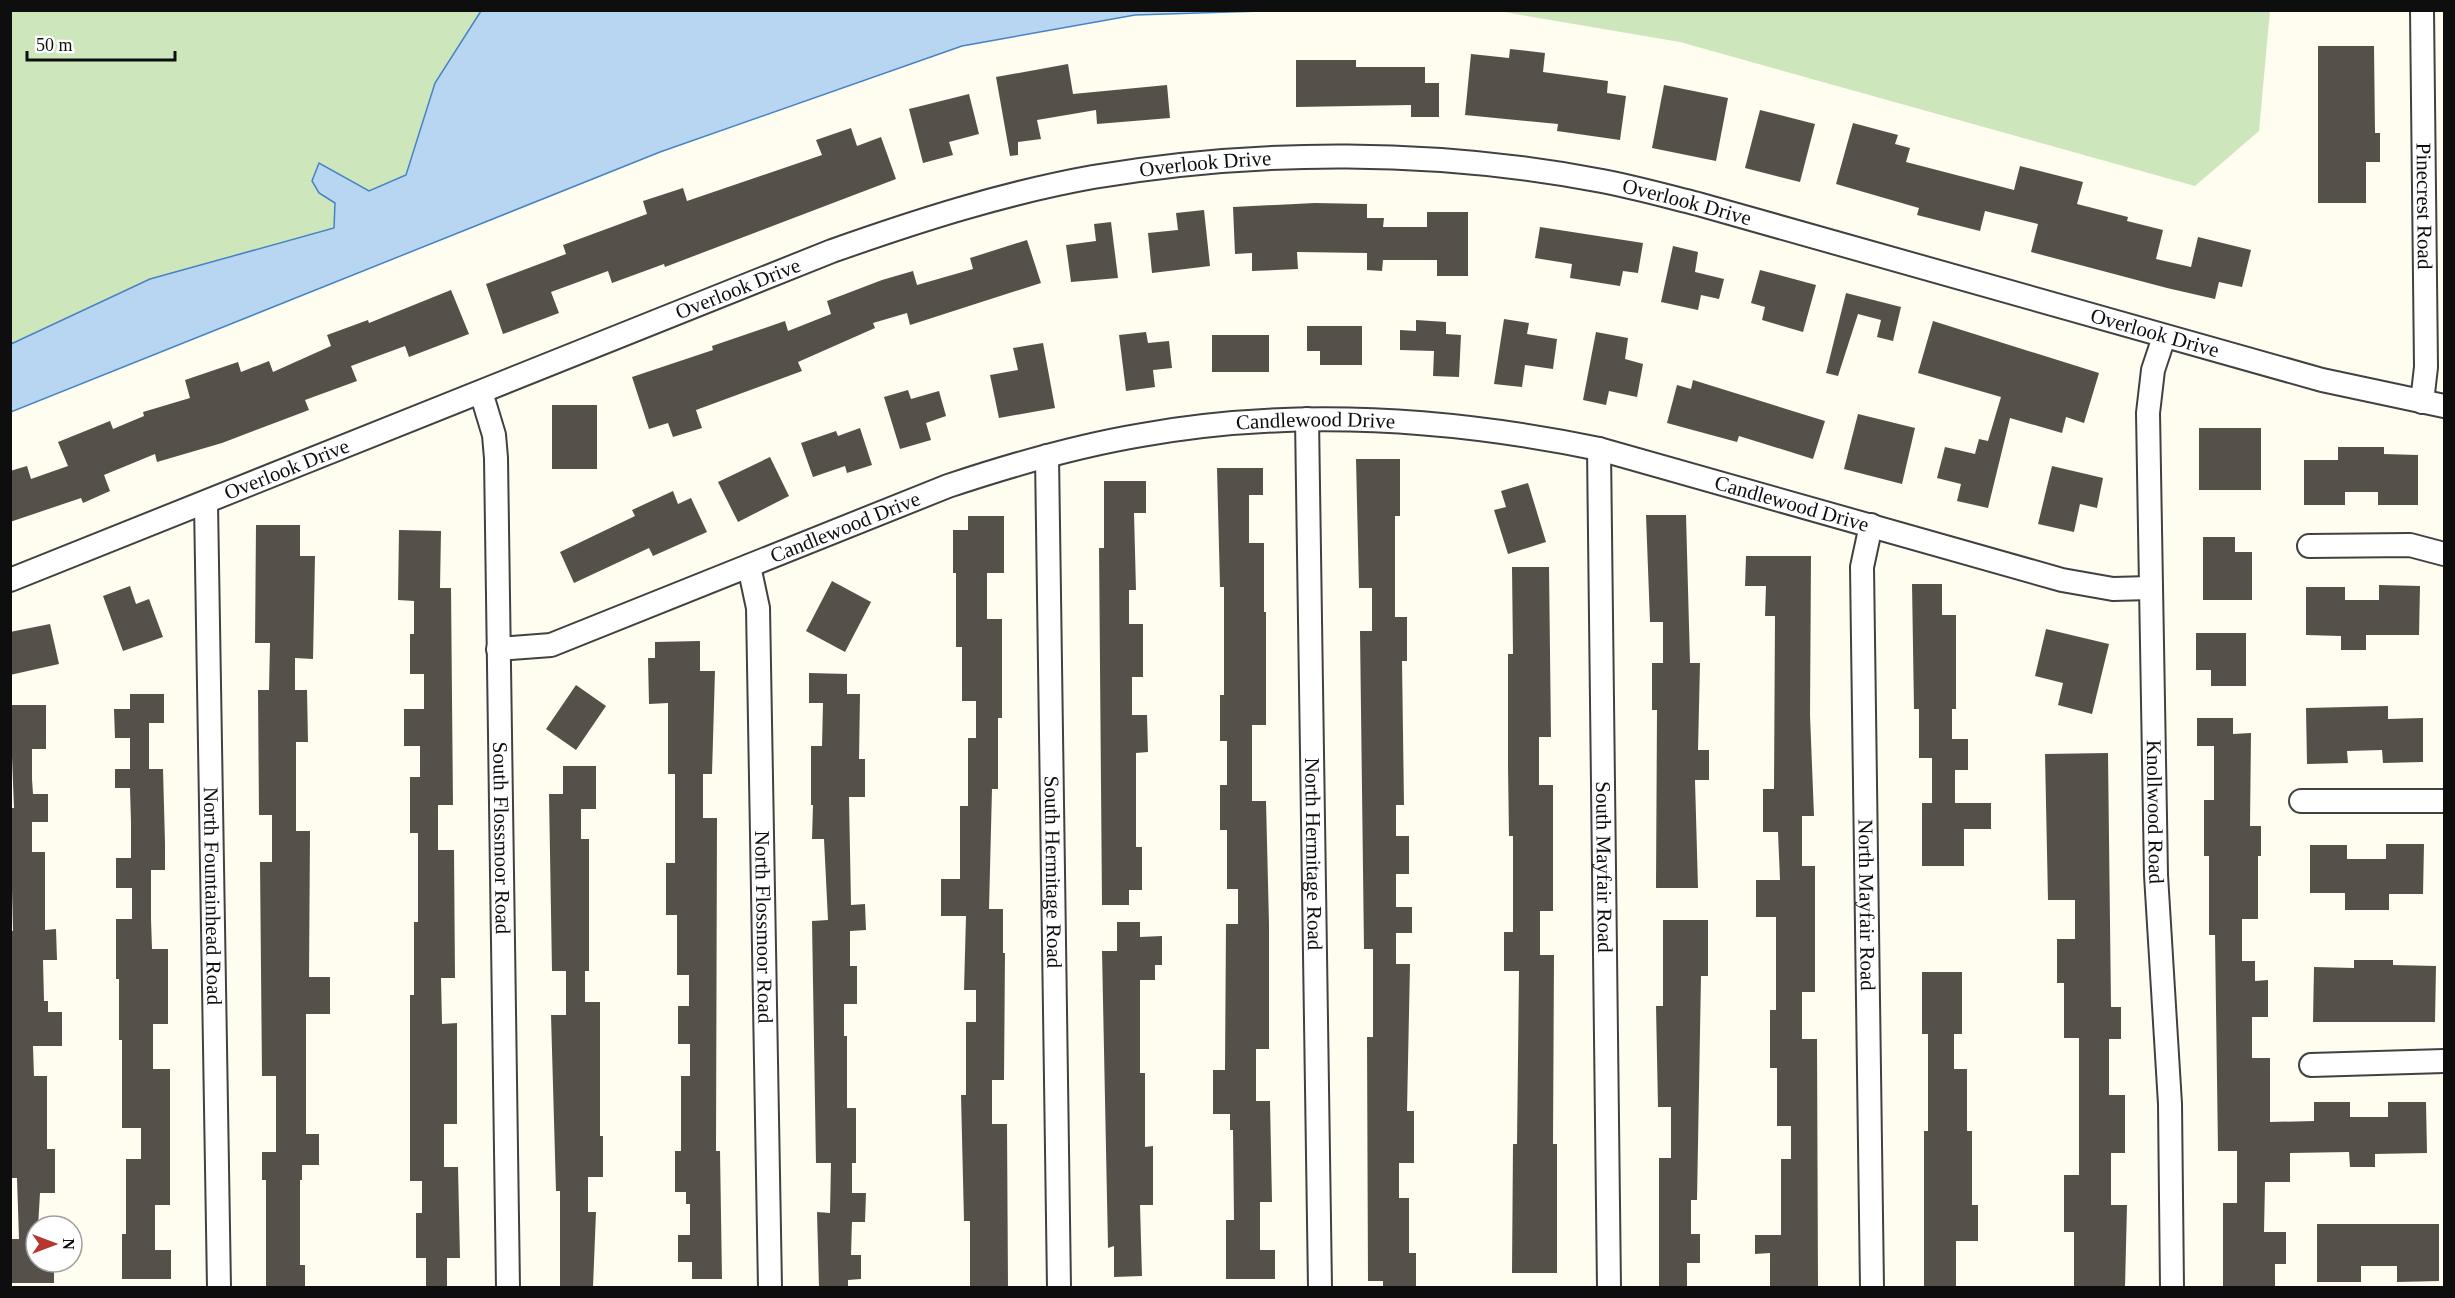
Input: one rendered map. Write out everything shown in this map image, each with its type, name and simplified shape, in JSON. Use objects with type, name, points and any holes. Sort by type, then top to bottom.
[{"type":"street","name":"Pinecrest Road","points":[[2422,10],[2426,367],[2422,402]]},
{"type":"street","name":"Overlook Drive","points":[[10,580],[832,251],[919,221],[1012,195],[1092,178],[1210,163],[1291,159],[1422,159],[1601,181],[1710,207],[2322,380],[2445,406]]},
{"type":"street","name":"Knollwood Road","points":[[2164,337],[2153,370],[2148,413],[2156,875],[2170,1104],[2172,1287]]},
{"type":"street","name":"South Flossmoor Road","points":[[481,392],[494,435],[496,458],[508,1287]]},
{"type":"street","name":"Candlewood Drive","points":[[498,649],[551,645],[948,486],[1047,456],[1151,433],[1260,421],[1307,419],[1390,420],[1532,435],[1599,449],[2087,586],[2150,588]]},
{"type":"street","name":"North Hermitage Road","points":[[1307,419],[1320,1287]]},
{"type":"street","name":"South Mayfair Road","points":[[1599,449],[1609,1287]]},
{"type":"street","name":"South Hermitage Road","points":[[1047,456],[1059,1287]]},
{"type":"street","name":"North Fountainhead Road","points":[[206,503],[219,1287]]},
{"type":"street","name":"North Mayfair Road","points":[[1871,525],[1862,567],[1872,1287]]},
{"type":"street","points":[[2309,546],[2410,545],[2445,554]]},
{"type":"street","name":"North Flossmoor Road","points":[[748,566],[758,608],[770,1287]]},
{"type":"street","points":[[2301,801],[2445,801]]},
{"type":"street","points":[[2311,1065],[2445,1061]]},
{"type":"green space","points":[[2270,10],[2259,131],[2195,186],[1680,42],[1498,11]]},
{"type":"green space","points":[[11,11],[1262,11],[1135,15],[962,46],[660,152],[11,412]]},
{"type":"water","points":[[481,11],[1262,11],[1135,15],[962,46],[660,152],[11,412],[11,344],[150,279],[334,228],[335,203],[319,193],[312,181],[319,163],[369,191],[406,175],[435,83]]},
{"type":"building","points":[[2318,46],[2374,46],[2375,133],[2380,133],[2380,162],[2366,162],[2366,203],[2318,203]]},
{"type":"building","points":[[1510,49],[1545,53],[1543,72],[1608,81],[1607,93],[1626,96],[1620,140],[1557,131],[1558,124],[1465,115],[1471,54],[1509,58]]},
{"type":"building","points":[[1296,60],[1356,60],[1356,67],[1425,67],[1425,83],[1439,83],[1439,117],[1411,117],[1411,105],[1296,107]]},
{"type":"building","points":[[1068,64],[1073,94],[1167,85],[1170,118],[1097,124],[1096,110],[1037,120],[1041,139],[1018,142],[1018,155],[1010,156],[996,77]]},
{"type":"building","points":[[1664,85],[1728,98],[1716,161],[1652,148]]},
{"type":"building","points":[[969,94],[979,134],[949,142],[953,155],[923,163],[909,109]]},
{"type":"building","points":[[1760,110],[1815,124],[1800,182],[1745,168]]},
{"type":"building","points":[[1853,123],[1898,135],[1895,144],[1910,148],[1906,162],[2014,190],[2020,166],[2083,182],[2077,204],[2128,217],[2127,221],[2163,230],[2156,259],[2191,267],[2198,237],[2251,250],[2242,287],[2219,282],[2215,299],[2167,288],[2031,252],[2038,224],[1985,211],[1980,231],[1917,215],[1919,208],[1836,184]]},
{"type":"building","points":[[851,128],[857,146],[881,137],[896,179],[665,267],[664,264],[612,283],[608,271],[551,292],[559,313],[503,334],[486,284],[566,254],[563,245],[647,214],[643,201],[683,188],[687,201],[822,155],[816,140]]},
{"type":"building","points":[[1315,203],[1367,204],[1367,218],[1384,218],[1383,227],[1427,227],[1427,212],[1468,212],[1468,276],[1437,276],[1437,260],[1383,260],[1382,271],[1367,270],[1367,253],[1297,252],[1298,269],[1252,271],[1252,253],[1235,254],[1233,207]]},
{"type":"building","points":[[1204,210],[1210,266],[1152,273],[1148,233],[1178,230],[1176,213]]},
{"type":"building","points":[[1111,222],[1118,278],[1071,282],[1066,245],[1096,241],[1094,224]]},
{"type":"building","points":[[1540,227],[1643,243],[1638,273],[1623,271],[1620,286],[1570,278],[1572,264],[1535,258]]},
{"type":"building","points":[[1027,240],[1041,283],[910,325],[907,313],[873,323],[875,328],[798,362],[802,371],[696,410],[702,428],[673,437],[668,423],[649,429],[632,377],[713,350],[712,346],[785,321],[788,331],[831,314],[827,301],[882,280],[913,271],[917,285],[973,269],[970,258]]},
{"type":"building","points":[[1673,246],[1698,252],[1695,272],[1724,279],[1719,299],[1701,295],[1698,310],[1661,302]]},
{"type":"building","points":[[1760,270],[1816,285],[1803,332],[1762,320],[1765,307],[1751,303]]},
{"type":"building","points":[[451,290],[469,334],[409,357],[405,346],[351,366],[357,381],[305,400],[309,410],[222,443],[157,462],[155,454],[104,475],[110,491],[83,503],[81,498],[10,522],[10,471],[27,466],[31,479],[68,466],[58,442],[110,421],[113,429],[144,416],[143,412],[190,398],[185,380],[238,362],[241,372],[269,361],[273,372],[331,346],[327,335],[368,320],[369,323]]},
{"type":"building","points":[[1846,293],[1901,307],[1893,341],[1877,337],[1881,320],[1858,314],[1838,376],[1826,373]]},
{"type":"building","points":[[1504,319],[1529,323],[1527,334],[1557,339],[1553,369],[1525,365],[1522,387],[1494,384]]},
{"type":"building","points":[[1416,320],[1446,322],[1446,334],[1461,335],[1459,377],[1433,376],[1434,351],[1400,350],[1400,330],[1416,331]]},
{"type":"building","points":[[1933,321],[2099,373],[2084,423],[2066,417],[2062,433],[2010,418],[1988,508],[1957,501],[1961,484],[1937,478],[1945,447],[1975,454],[1979,439],[1988,441],[2001,397],[1918,373]]},
{"type":"building","points":[[1307,326],[1362,326],[1362,365],[1320,365],[1320,351],[1307,351]]},
{"type":"building","points":[[1146,332],[1148,343],[1169,341],[1172,368],[1153,370],[1155,387],[1126,391],[1119,335]]},
{"type":"building","points":[[1596,332],[1628,338],[1625,359],[1643,364],[1637,397],[1609,391],[1606,405],[1583,400]]},
{"type":"building","points":[[1212,335],[1269,335],[1269,372],[1212,372]]},
{"type":"building","points":[[1043,343],[1055,408],[999,418],[990,375],[1018,370],[1013,348]]},
{"type":"building","points":[[1693,380],[1825,421],[1813,459],[1739,436],[1737,442],[1667,423],[1677,385],[1691,389]]},
{"type":"building","points":[[908,390],[911,399],[939,391],[946,416],[926,423],[931,440],[900,449],[884,397]]},
{"type":"building","points":[[552,405],[597,405],[597,469],[552,469]]},
{"type":"building","points":[[1858,414],[1915,428],[1902,484],[1844,469]]},
{"type":"building","points":[[860,428],[872,465],[847,473],[845,466],[813,477],[801,443],[836,431],[838,436]]},
{"type":"building","points":[[2199,428],[2261,428],[2261,490],[2199,490]]},
{"type":"building","points":[[2338,447],[2384,447],[2384,454],[2418,455],[2418,505],[2378,505],[2378,492],[2345,492],[2345,505],[2304,505],[2304,460],[2338,460]]},
{"type":"building","points":[[770,457],[789,496],[738,522],[718,482]]},
{"type":"building","points":[[1356,459],[1400,459],[1400,516],[1395,516],[1395,617],[1407,617],[1407,661],[1402,661],[1404,805],[1396,805],[1396,836],[1409,836],[1409,874],[1396,874],[1396,907],[1412,907],[1412,933],[1396,933],[1396,964],[1410,964],[1407,1111],[1414,1111],[1414,1163],[1399,1163],[1399,1198],[1409,1198],[1409,1253],[1416,1253],[1416,1287],[1383,1287],[1383,1281],[1368,1281],[1367,1037],[1373,1037],[1373,949],[1364,949],[1360,631],[1372,631],[1372,588],[1359,588]]},
{"type":"building","points":[[2052,466],[2103,478],[2097,508],[2080,504],[2074,532],[2038,524]]},
{"type":"building","points":[[1217,468],[1263,468],[1263,495],[1249,495],[1249,543],[1264,543],[1264,612],[1266,612],[1266,725],[1252,725],[1252,801],[1266,801],[1269,1049],[1256,1049],[1256,1101],[1270,1101],[1272,1202],[1260,1202],[1260,1250],[1275,1250],[1275,1279],[1226,1279],[1226,1220],[1234,1220],[1233,1130],[1230,1130],[1230,1114],[1213,1114],[1213,1070],[1225,1070],[1226,924],[1238,924],[1238,889],[1227,889],[1227,830],[1220,830],[1220,785],[1227,785],[1227,741],[1220,741],[1220,695],[1224,695],[1224,587],[1220,587]]},
{"type":"building","points":[[1104,481],[1146,481],[1146,513],[1134,513],[1136,590],[1129,590],[1129,624],[1143,624],[1143,677],[1132,677],[1132,715],[1147,715],[1148,752],[1136,753],[1136,847],[1142,847],[1142,890],[1129,890],[1129,905],[1102,905],[1099,548],[1104,548]]},
{"type":"building","points":[[1528,483],[1546,542],[1508,554],[1494,510],[1506,507],[1501,491]]},
{"type":"building","points":[[673,491],[678,504],[691,498],[707,532],[653,556],[649,548],[574,583],[560,552],[635,516],[632,510]]},
{"type":"building","points":[[1646,515],[1686,515],[1690,663],[1700,663],[1698,750],[1709,750],[1709,780],[1695,780],[1698,888],[1656,888],[1657,710],[1652,710],[1652,663],[1663,663],[1663,622],[1650,622]]},
{"type":"building","points":[[968,516],[1004,516],[1004,573],[987,573],[987,619],[1002,619],[1002,718],[998,718],[998,789],[992,789],[989,909],[1003,909],[1004,1080],[992,1080],[992,1124],[1007,1124],[1008,1287],[970,1287],[970,1221],[964,1221],[961,1095],[966,1095],[966,1022],[976,1022],[976,990],[964,990],[966,916],[941,916],[941,879],[960,879],[960,806],[968,806],[968,738],[976,738],[976,701],[962,701],[962,647],[956,647],[956,573],[953,573],[953,530],[968,530]]},
{"type":"building","points":[[256,525],[300,525],[300,556],[315,556],[313,659],[295,658],[295,690],[307,690],[308,742],[296,742],[296,831],[310,831],[309,977],[330,977],[330,1014],[306,1014],[306,1134],[319,1134],[319,1165],[302,1165],[302,1180],[300,1180],[300,1265],[305,1265],[305,1287],[266,1287],[266,1180],[262,1180],[262,1152],[276,1152],[276,1076],[262,1076],[260,862],[272,862],[272,815],[259,815],[258,690],[269,690],[270,643],[255,643]]},
{"type":"building","points":[[399,530],[441,531],[440,588],[451,588],[453,805],[438,805],[438,850],[454,850],[455,978],[441,978],[442,1024],[457,1023],[457,1124],[444,1124],[444,1167],[458,1167],[460,1258],[447,1258],[447,1287],[426,1287],[426,1258],[416,1258],[416,1213],[422,1213],[422,1181],[410,1181],[410,995],[414,995],[414,922],[418,922],[418,833],[410,833],[410,777],[420,777],[420,746],[404,746],[404,709],[424,709],[424,674],[410,674],[410,634],[414,634],[414,601],[398,600]]},
{"type":"building","points":[[2203,537],[2235,537],[2235,552],[2252,552],[2252,600],[2203,600]]},
{"type":"building","points":[[1746,556],[1811,556],[1810,715],[1814,816],[1802,816],[1802,866],[1815,866],[1815,992],[1802,992],[1802,1039],[1817,1039],[1818,1287],[1770,1287],[1770,1253],[1755,1254],[1755,1235],[1781,1235],[1781,1159],[1791,1159],[1791,1126],[1777,1126],[1777,1068],[1770,1068],[1770,1010],[1776,1010],[1776,917],[1756,917],[1756,880],[1780,880],[1778,832],[1763,832],[1763,789],[1774,789],[1775,616],[1765,616],[1766,586],[1745,586]]},
{"type":"building","points":[[1512,567],[1549,567],[1551,737],[1539,737],[1539,785],[1553,785],[1553,911],[1540,911],[1540,955],[1554,955],[1553,1144],[1557,1144],[1557,1273],[1512,1273],[1513,1144],[1517,1144],[1519,971],[1504,971],[1504,932],[1513,932],[1513,836],[1509,836],[1508,767],[1508,654],[1513,654]]},
{"type":"building","points":[[832,581],[871,602],[845,652],[806,631]]},
{"type":"building","points":[[1912,584],[1942,584],[1942,615],[1956,615],[1956,709],[1952,709],[1952,739],[1968,739],[1968,770],[1955,770],[1955,803],[1991,803],[1991,829],[1964,829],[1964,866],[1922,866],[1922,803],[1932,803],[1932,758],[1919,758],[1919,709],[1914,709]]},
{"type":"building","points":[[2379,585],[2420,586],[2419,635],[2366,635],[2366,650],[2341,650],[2341,636],[2306,635],[2306,587],[2345,587],[2345,600],[2379,600]]},
{"type":"building","points":[[130,586],[136,604],[149,599],[163,637],[123,651],[103,596]]},
{"type":"building","points":[[50,624],[59,664],[10,675],[10,632]]},
{"type":"building","points":[[2046,629],[2109,644],[2092,714],[2058,705],[2063,683],[2035,676]]},
{"type":"building","points":[[2196,633],[2246,633],[2246,686],[2211,686],[2211,670],[2196,670]]},
{"type":"building","points":[[700,641],[700,671],[715,671],[712,774],[703,774],[703,818],[717,818],[716,1151],[720,1151],[722,1279],[692,1279],[692,1262],[678,1262],[678,1235],[690,1235],[690,1204],[686,1204],[686,1192],[675,1192],[675,1151],[681,1151],[681,1076],[690,1076],[690,1044],[678,1044],[678,1006],[689,1006],[689,975],[677,975],[677,915],[666,915],[666,863],[675,863],[675,774],[668,774],[668,703],[649,704],[648,658],[655,658],[655,642]]},
{"type":"building","points":[[809,673],[847,674],[847,694],[860,694],[859,759],[865,759],[865,797],[849,797],[851,905],[865,904],[866,930],[850,931],[850,966],[857,966],[857,1004],[844,1004],[844,1036],[847,1036],[847,1108],[856,1108],[856,1163],[852,1163],[852,1193],[866,1193],[865,1222],[852,1222],[851,1255],[861,1255],[861,1279],[848,1280],[848,1287],[819,1287],[817,1212],[830,1213],[831,1163],[816,1163],[812,921],[828,920],[824,839],[812,839],[813,805],[811,805],[811,746],[822,746],[823,703],[809,703]]},
{"type":"building","points":[[576,685],[606,706],[576,750],[546,729]]},
{"type":"building","points":[[130,694],[164,694],[164,723],[149,723],[149,769],[163,769],[165,843],[165,870],[151,870],[152,949],[168,949],[168,1024],[153,1024],[153,1069],[170,1069],[170,1205],[155,1205],[155,1250],[171,1250],[171,1279],[122,1279],[122,1234],[126,1234],[126,1159],[141,1159],[141,1128],[122,1128],[122,1040],[119,1040],[119,979],[116,979],[116,919],[132,919],[132,888],[116,888],[116,858],[131,858],[131,822],[130,788],[115,788],[115,769],[130,769],[130,738],[115,738],[114,709],[130,709]]},
{"type":"building","points":[[10,705],[46,705],[46,749],[32,749],[32,779],[33,794],[48,794],[48,822],[32,822],[32,852],[45,852],[45,930],[56,929],[57,960],[43,960],[44,1001],[48,1001],[48,1012],[62,1012],[62,1046],[33,1046],[34,1076],[47,1076],[47,1149],[55,1149],[55,1193],[40,1193],[39,1214],[24,1214],[24,1274],[54,1274],[54,1283],[10,1283],[10,1239],[19,1239],[17,1178],[10,1178],[10,931],[13,931],[10,808],[14,808]]},
{"type":"building","points":[[2388,706],[2388,719],[2423,718],[2423,762],[2383,763],[2382,750],[2347,751],[2348,763],[2307,764],[2306,708]]},
{"type":"building","points":[[2197,718],[2233,718],[2233,734],[2251,733],[2250,826],[2261,826],[2261,856],[2258,856],[2258,919],[2242,919],[2242,961],[2255,961],[2255,981],[2268,980],[2268,1017],[2252,1017],[2252,1058],[2270,1058],[2270,1122],[2314,1121],[2314,1102],[2350,1102],[2350,1117],[2388,1117],[2388,1102],[2426,1102],[2427,1153],[2375,1154],[2375,1167],[2350,1167],[2349,1152],[2290,1153],[2290,1182],[2265,1182],[2264,1232],[2286,1232],[2286,1264],[2275,1264],[2275,1287],[2223,1287],[2223,1203],[2237,1203],[2237,1151],[2218,1151],[2215,935],[2209,935],[2209,856],[2204,856],[2204,800],[2214,800],[2214,746],[2197,746]]},
{"type":"building","points":[[2108,753],[2111,1007],[2121,1007],[2121,1039],[2109,1039],[2109,1095],[2125,1095],[2125,1153],[2111,1153],[2111,1205],[2127,1205],[2125,1287],[2074,1287],[2074,1232],[2064,1232],[2064,1175],[2079,1175],[2079,1038],[2064,1038],[2064,983],[2057,983],[2057,939],[2075,939],[2075,900],[2048,900],[2045,754]]},
{"type":"building","points":[[563,766],[596,766],[596,809],[581,809],[581,839],[589,839],[589,971],[585,971],[585,1002],[600,1002],[600,1136],[603,1136],[603,1177],[588,1177],[588,1212],[596,1212],[593,1287],[560,1287],[560,1191],[556,1191],[551,1015],[566,1015],[566,971],[552,971],[549,794],[563,794]]},
{"type":"building","points":[[2386,844],[2424,844],[2423,894],[2389,894],[2389,910],[2345,910],[2345,893],[2310,893],[2310,845],[2347,845],[2347,859],[2386,859]]},
{"type":"building","points":[[1663,920],[1708,920],[1708,976],[1701,976],[1697,1200],[1691,1200],[1691,1234],[1700,1234],[1700,1263],[1687,1263],[1687,1287],[1659,1287],[1659,1158],[1671,1158],[1671,1107],[1658,1107],[1656,1006],[1663,1006]]},
{"type":"building","points":[[1117,922],[1140,922],[1140,937],[1162,936],[1162,965],[1155,965],[1155,980],[1140,980],[1140,1073],[1145,1073],[1145,1147],[1153,1146],[1153,1205],[1140,1205],[1142,1276],[1114,1277],[1114,1246],[1108,1248],[1102,951],[1117,951]]},
{"type":"building","points":[[2354,960],[2393,960],[2393,965],[2436,966],[2435,1022],[2313,1022],[2314,967],[2354,968]]},
{"type":"building","points":[[1922,972],[1962,972],[1962,1034],[1954,1034],[1954,1069],[1967,1069],[1967,1131],[1972,1131],[1972,1205],[1978,1205],[1978,1241],[1956,1241],[1956,1287],[1924,1287],[1924,1131],[1928,1131],[1928,1034],[1922,1034]]},
{"type":"building","points":[[2317,1224],[2439,1224],[2439,1281],[2397,1282],[2397,1266],[2361,1266],[2361,1282],[2317,1282]]}]
